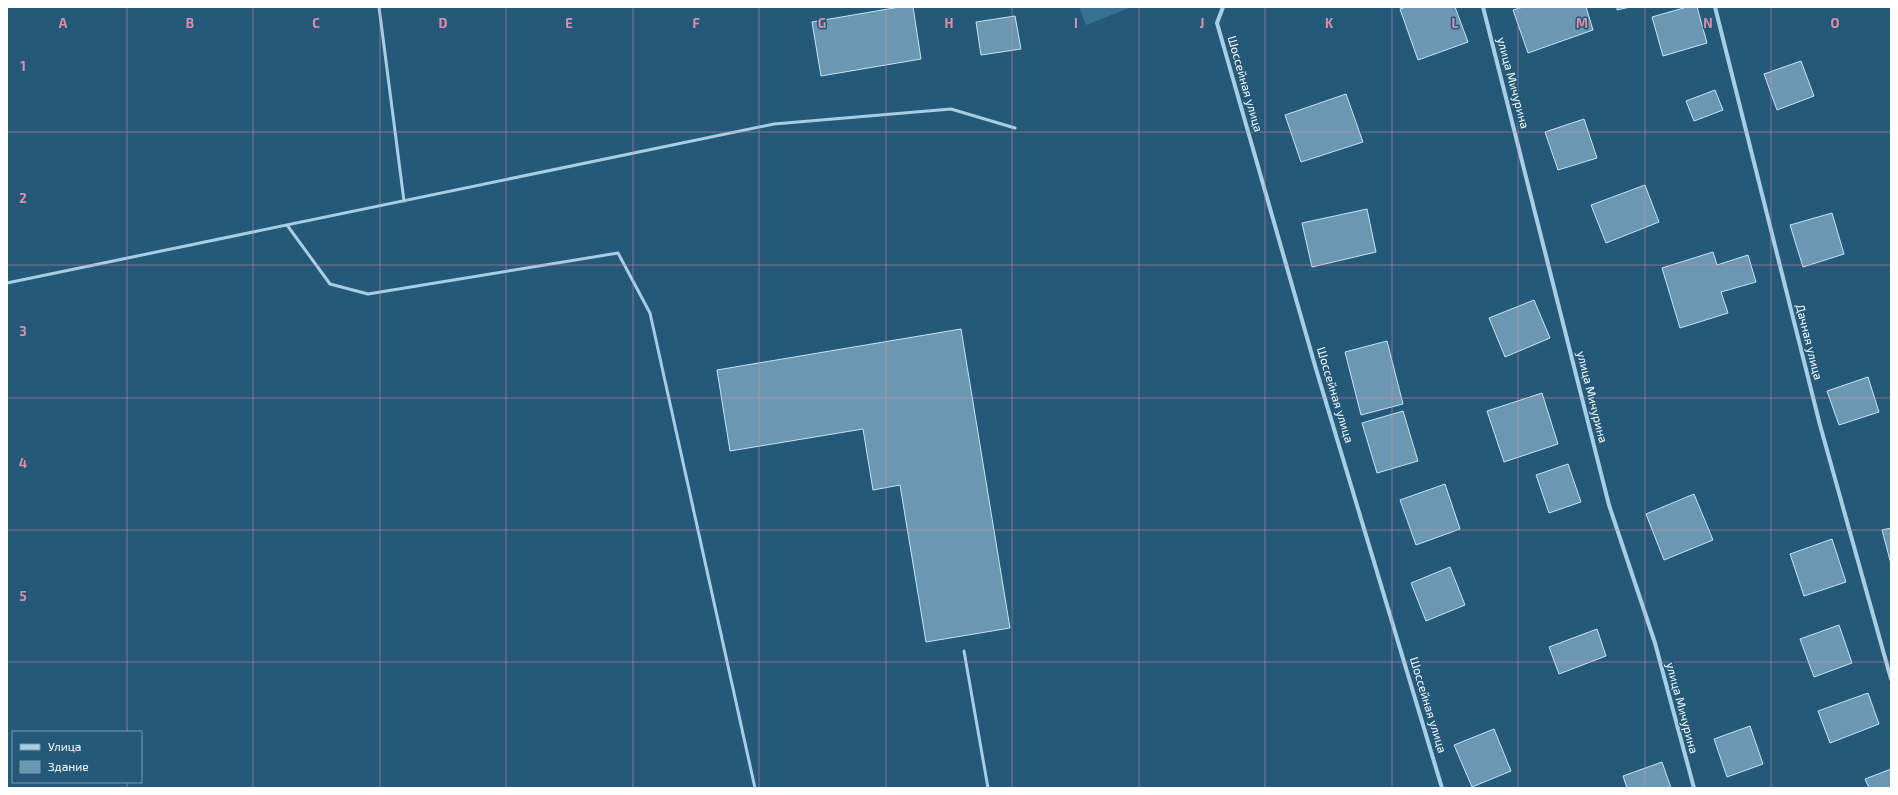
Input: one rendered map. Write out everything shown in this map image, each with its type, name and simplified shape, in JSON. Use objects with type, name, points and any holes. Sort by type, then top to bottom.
[{"type":"street","name":"Шоссейная улица","points":[[1223,7],[1217,23],[1316,369],[1442,788]]},
{"type":"street","name":"улица Мичурина","points":[[1483,7],[1609,505],[1655,643],[1694,788]]},
{"type":"street","name":"Дачная улица","points":[[1715,7],[1820,424],[1891,679]]},
{"type":"lane","points":[[379,7],[404,201]]},
{"type":"lane","points":[[7,283],[774,124],[951,109],[1015,128]]},
{"type":"lane","points":[[287,225],[330,284],[368,294],[618,253],[650,312],[755,788]]},
{"type":"lane","points":[[964,651],[988,788]]},
{"type":"shaded area","points":[[1079,7],[1132,7],[1086,25]]},
{"type":"building","points":[[900,7],[913,7],[921,59],[821,76],[812,22]]},
{"type":"building","points":[[1406,7],[1455,7],[1468,42],[1418,60],[1400,9]]},
{"type":"building","points":[[1523,7],[1586,7],[1593,30],[1528,53],[1513,10]]},
{"type":"building","points":[[1617,7],[1630,7],[1617,10]]},
{"type":"building","points":[[1687,7],[1697,7],[1707,43],[1663,56],[1652,17]]},
{"type":"building","points":[[1015,16],[1021,49],[981,55],[976,22]]},
{"type":"building","points":[[1801,61],[1814,96],[1777,110],[1764,74]]},
{"type":"building","points":[[1715,90],[1723,110],[1694,121],[1686,101]]},
{"type":"building","points":[[1346,94],[1363,142],[1301,162],[1285,115]]},
{"type":"building","points":[[1584,119],[1597,158],[1558,170],[1545,132]]},
{"type":"building","points":[[1645,185],[1659,222],[1606,243],[1591,205]]},
{"type":"building","points":[[1367,209],[1376,252],[1312,267],[1302,223]]},
{"type":"building","points":[[1832,213],[1844,254],[1803,267],[1790,225]]},
{"type":"building","points":[[1713,252],[1717,265],[1748,255],[1756,282],[1721,292],[1728,313],[1680,328],[1662,268]]},
{"type":"building","points":[[1534,300],[1550,338],[1505,357],[1489,318]]},
{"type":"building","points":[[961,329],[1010,628],[926,642],[900,485],[873,490],[863,429],[730,451],[717,370]]},
{"type":"building","points":[[1387,341],[1403,404],[1361,415],[1345,352]]},
{"type":"building","points":[[1868,377],[1879,412],[1839,425],[1827,391]]},
{"type":"building","points":[[1542,393],[1558,444],[1504,462],[1487,411]]},
{"type":"building","points":[[1403,411],[1418,461],[1377,473],[1362,423]]},
{"type":"building","points":[[1568,464],[1581,502],[1549,513],[1536,475]]},
{"type":"building","points":[[1445,484],[1460,529],[1416,545],[1400,500]]},
{"type":"building","points":[[1694,494],[1713,540],[1664,560],[1646,514]]},
{"type":"building","points":[[1891,528],[1891,564],[1882,530]]},
{"type":"building","points":[[1832,539],[1846,582],[1804,596],[1790,554]]},
{"type":"building","points":[[1450,567],[1465,605],[1426,621],[1411,583]]},
{"type":"building","points":[[1839,625],[1852,663],[1814,677],[1800,639]]},
{"type":"building","points":[[1597,629],[1606,656],[1559,674],[1549,647]]},
{"type":"building","points":[[1868,693],[1879,724],[1830,743],[1818,711]]},
{"type":"building","points":[[1750,726],[1763,764],[1727,777],[1714,739]]},
{"type":"building","points":[[1494,729],[1511,771],[1472,787],[1454,745]]},
{"type":"building","points":[[1662,762],[1671,788],[1627,788],[1623,776]]},
{"type":"building","points":[[1891,769],[1891,788],[1869,788],[1865,779]]}]
